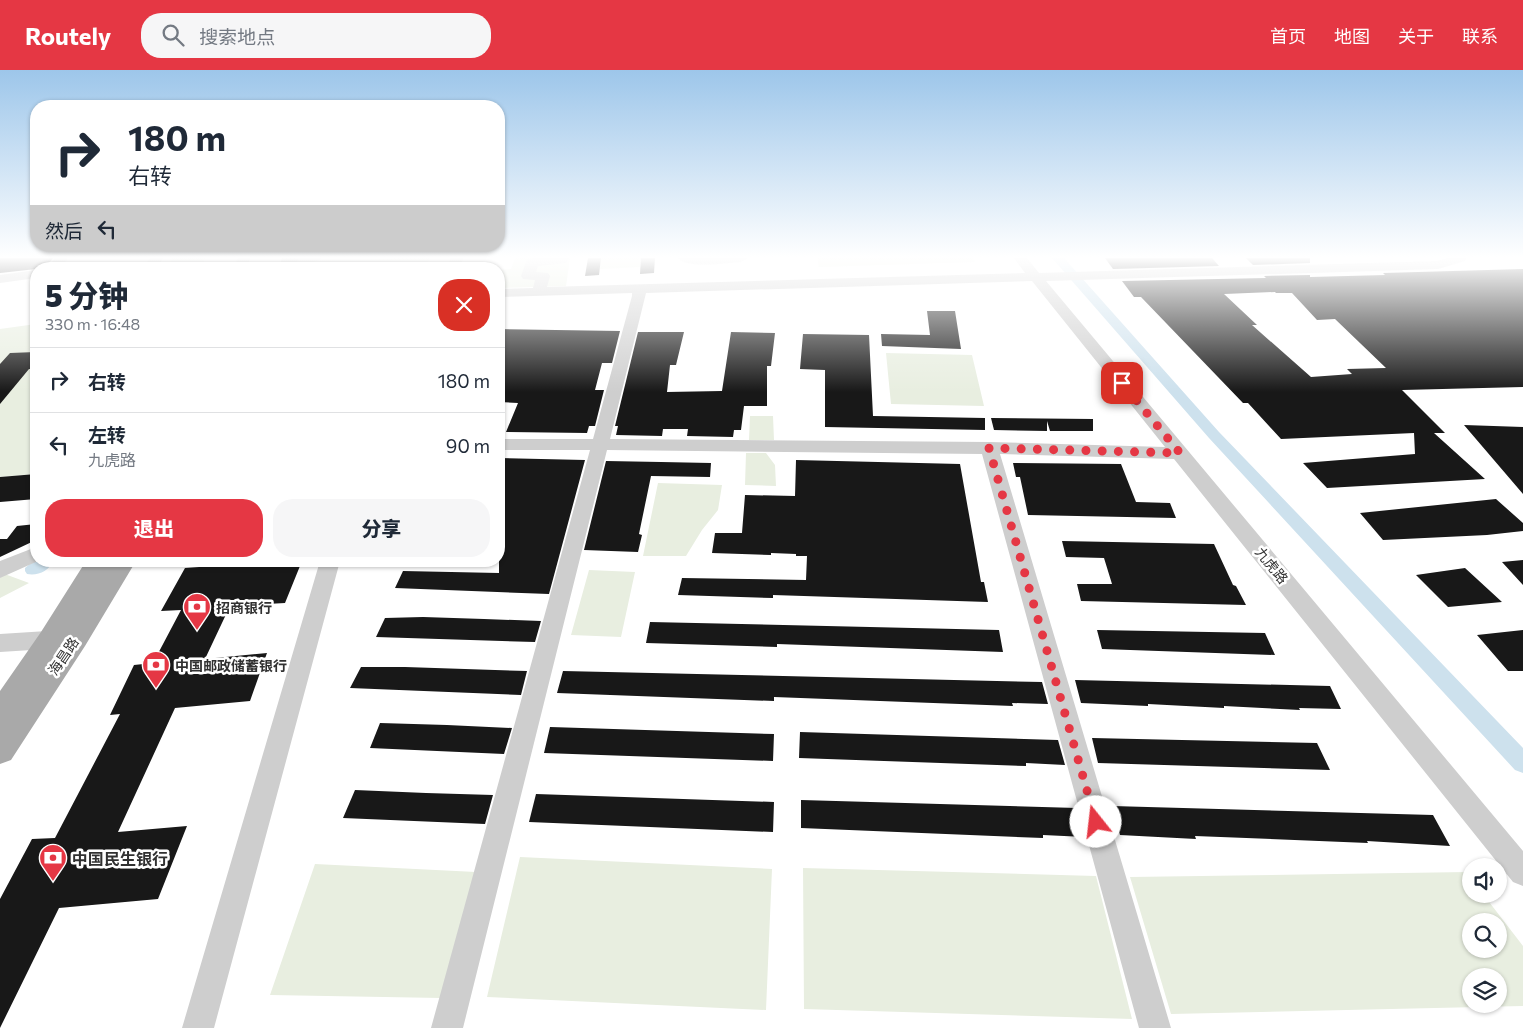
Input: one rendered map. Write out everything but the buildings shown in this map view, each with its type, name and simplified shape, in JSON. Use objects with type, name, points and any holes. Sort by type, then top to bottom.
[{"type":"main road","name":"海昌路","points":[[0,750],[63,639],[96,567]]},
{"type":"main road","name":"海昌路","points":[[0,715],[63,639],[118,567]]},
{"type":"street","points":[[447,1028],[638,303]]},
{"type":"street","name":"九虎路","points":[[1063,303],[1180,453],[1523,872]]},
{"type":"street","points":[[505,444],[989,448],[1180,453]]},
{"type":"street","points":[[989,448],[1155,1028]]},
{"type":"street","points":[[0,570],[30,557]]},
{"type":"street","points":[[198,1028],[328,567]]},
{"type":"street","points":[[0,643],[63,639]]},
{"type":"shaded area","points":[[30,325],[30,474],[0,477],[0,329]]},
{"type":"shaded area","points":[[886,353],[972,355],[984,406],[891,404]]},
{"type":"shaded area","points":[[750,416],[773,416],[774,440],[749,440]]},
{"type":"shaded area","points":[[746,453],[766,453],[775,465],[776,486],[745,485]]},
{"type":"shaded area","points":[[658,483],[722,485],[718,510],[702,530],[686,556],[643,556]]},
{"type":"shaded area","points":[[589,570],[635,572],[621,637],[571,635]]},
{"type":"shaded area","points":[[2,573],[29,583],[0,598],[0,578]]},
{"type":"shaded area","points":[[520,857],[772,869],[766,1010],[487,997]]},
{"type":"shaded area","points":[[315,864],[476,872],[441,998],[270,995]]},
{"type":"shaded area","points":[[803,868],[1096,876],[1132,1019],[804,1009]]},
{"type":"shaded area","points":[[1462,872],[1462,903],[1490,903],[1498,913],[1462,913],[1462,958],[1507,958],[1507,925],[1523,946],[1523,1006],[1507,1006],[1507,968],[1462,968],[1462,1007],[1171,1014],[1130,877]]},
{"type":"water","points":[[30,564],[30,567],[50,567],[43,572],[35,574],[27,574],[25,568]]},
{"type":"waterway","points":[[1097,303],[1214,435],[1523,763]]},
{"type":"place","name":"招商银行","points":[[197,631]]},
{"type":"place","name":"中国邮政储蓄银行","points":[[156,689]]},
{"type":"place","name":"中国民生银行","points":[[53,882]]},
{"type":"route","points":[[1096,822],[989,448],[1180,453],[1122,383]]}]
